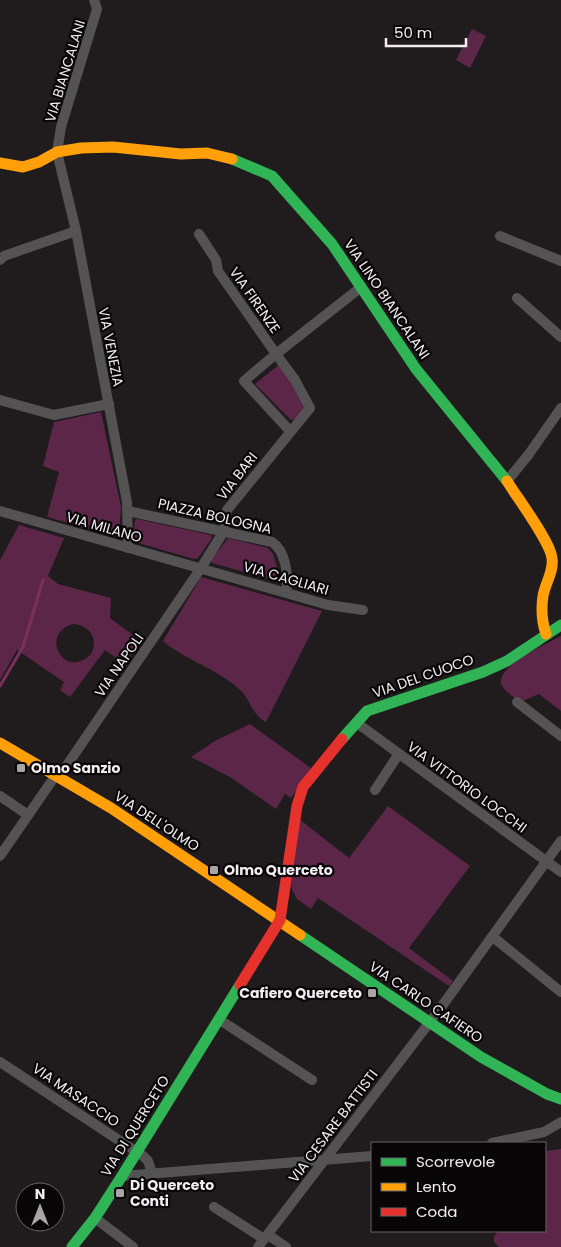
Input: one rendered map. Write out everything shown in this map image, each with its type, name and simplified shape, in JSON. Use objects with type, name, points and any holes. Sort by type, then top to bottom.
[{"type":"street","name":"VIA BIANCALANI","points":[[57,152],[61,127],[98,9],[94,0]]},
{"type":"street","name":"VIA LINO BIANCALANI","points":[[0,163],[23,167],[40,162],[57,152],[81,148],[113,147],[181,154],[207,153],[240,161],[272,176],[332,244],[416,369],[507,481],[552,557],[552,568],[543,595],[542,621],[546,634]]},
{"type":"street","name":"VIA VENEZIA","points":[[57,152],[76,231],[109,404],[128,511],[128,548]]},
{"type":"street","points":[[0,260],[4,256],[76,231]]},
{"type":"street","name":"VIA FIRENZE","points":[[199,234],[216,260],[218,271],[295,380],[310,408],[290,431]]},
{"type":"street","points":[[500,236],[561,261]]},
{"type":"street","points":[[290,431],[244,381],[360,288]]},
{"type":"street","points":[[517,298],[561,337]]},
{"type":"street","points":[[0,400],[54,414],[109,404]]},
{"type":"street","points":[[507,481],[529,454],[561,408]]},
{"type":"street","name":"VIA BARI","points":[[201,568],[224,531],[227,510],[290,431]]},
{"type":"street","name":"VIA MILANO","points":[[0,511],[201,568]]},
{"type":"street","name":"PIAZZA BOLOGNA","points":[[128,511],[276,544],[282,554],[288,579],[286,592]]},
{"type":"street","name":"VIA CAGLIARI","points":[[201,568],[328,604],[363,610]]},
{"type":"street","name":"VIA NAPOLI","points":[[0,856],[152,642],[201,568]]},
{"type":"street","name":"VIA DEL CUOCO","points":[[280,920],[300,794],[317,768],[367,712],[379,706],[483,672],[506,661],[561,625]]},
{"type":"street","points":[[517,702],[561,736]]},
{"type":"street","name":"VIA VITTORIO LOCCHI","points":[[357,723],[398,755],[561,872]]},
{"type":"street","name":"VIA DELL'OLMO","points":[[0,743],[55,780],[111,808],[280,920]]},
{"type":"street","name":"VIA DELL'OLMO","points":[[0,752],[14,752]]},
{"type":"street","points":[[375,790],[398,755]]},
{"type":"street","points":[[0,796],[28,815]]},
{"type":"street","name":"VIA CESARE BATTISTI","points":[[263,1240],[430,1022],[561,841]]},
{"type":"street","name":"VIA DI QUERCETO","points":[[72,1247],[122,1176],[280,920]]},
{"type":"street","name":"VIA CARLO CAFIERO","points":[[280,920],[481,1057],[547,1094],[561,1099]]},
{"type":"street","points":[[493,937],[561,992]]},
{"type":"street","points":[[220,1020],[312,1080]]},
{"type":"street","name":"VIA MASACCIO","points":[[0,1062],[136,1152],[148,1161],[152,1173]]},
{"type":"street","points":[[497,1142],[544,1132],[561,1122]]},
{"type":"street","points":[[122,1176],[371,1156]]},
{"type":"street","points":[[214,1208],[263,1240],[286,1247]]},
{"type":"street","points":[[94,1218],[133,1247]]},
{"type":"shaded area","points":[[472,29],[486,36],[470,68],[456,60]]},
{"type":"shaded area","points":[[281,363],[307,408],[296,419],[291,420],[255,384]]},
{"type":"shaded area","points":[[101,412],[121,507],[119,537],[47,517],[59,472],[43,466],[54,422]]},
{"type":"shaded area","points":[[135,520],[211,535],[212,538],[198,558],[194,559],[135,542],[133,540]]},
{"type":"shaded area","points":[[19,525],[64,538],[48,576],[58,584],[111,598],[110,618],[141,641],[125,664],[105,650],[70,697],[60,690],[64,682],[17,650],[0,680],[0,560]],"holes":[[[73,624],[88,630],[94,643],[91,654],[81,661],[72,662],[65,659],[59,653],[56,645],[57,637],[63,629]]]},
{"type":"shaded area","points":[[228,538],[268,548],[273,554],[280,578],[277,581],[212,563],[211,560]]},
{"type":"shaded area","points":[[201,577],[322,611],[266,722],[256,714],[239,689],[163,641]]},
{"type":"shaded area","points":[[561,636],[561,711],[539,694],[520,702],[506,691],[501,683],[502,676],[507,669],[535,649]]},
{"type":"shaded area","points":[[250,724],[311,768],[291,798],[285,794],[276,809],[230,777],[191,757],[215,741]]},
{"type":"shaded area","points":[[388,806],[470,866],[409,948],[453,981],[449,986],[318,898],[311,909],[297,899],[291,887],[299,819],[349,858]]},
{"type":"shaded area","points":[[561,1149],[561,1247],[499,1247],[494,1242],[494,1237],[497,1232],[546,1232],[546,1151]]},
{"type":"waterway","points":[[0,686],[23,647],[43,580]]},
{"type":"traffic: fast","points":[[232,159],[272,176],[332,244],[416,369],[507,481]]},
{"type":"traffic: fast","points":[[342,739],[367,711],[483,672],[507,661],[561,625]]},
{"type":"traffic: fast","points":[[300,935],[481,1057],[547,1094],[561,1099]]},
{"type":"traffic: fast","points":[[72,1247],[95,1218],[122,1176],[240,985]]},
{"type":"traffic: slow","points":[[0,163],[23,167],[39,162],[57,152],[81,148],[113,147],[181,154],[207,153],[232,159]]},
{"type":"traffic: slow","points":[[507,481],[546,541],[552,558],[551,573],[542,601],[546,634]]},
{"type":"traffic: slow","points":[[0,743],[111,808],[300,935]]},
{"type":"traffic: jam","points":[[240,985],[280,920],[297,806],[303,787],[342,739]]},
{"type":"place","name":"Olmo Sanzio","points":[[21,768]]},
{"type":"place","name":"Olmo Querceto","points":[[214,870]]},
{"type":"place","name":"Cafiero Querceto","points":[[372,993]]},
{"type":"place","name":"Di Querceto Conti","points":[[120,1193]]}]
